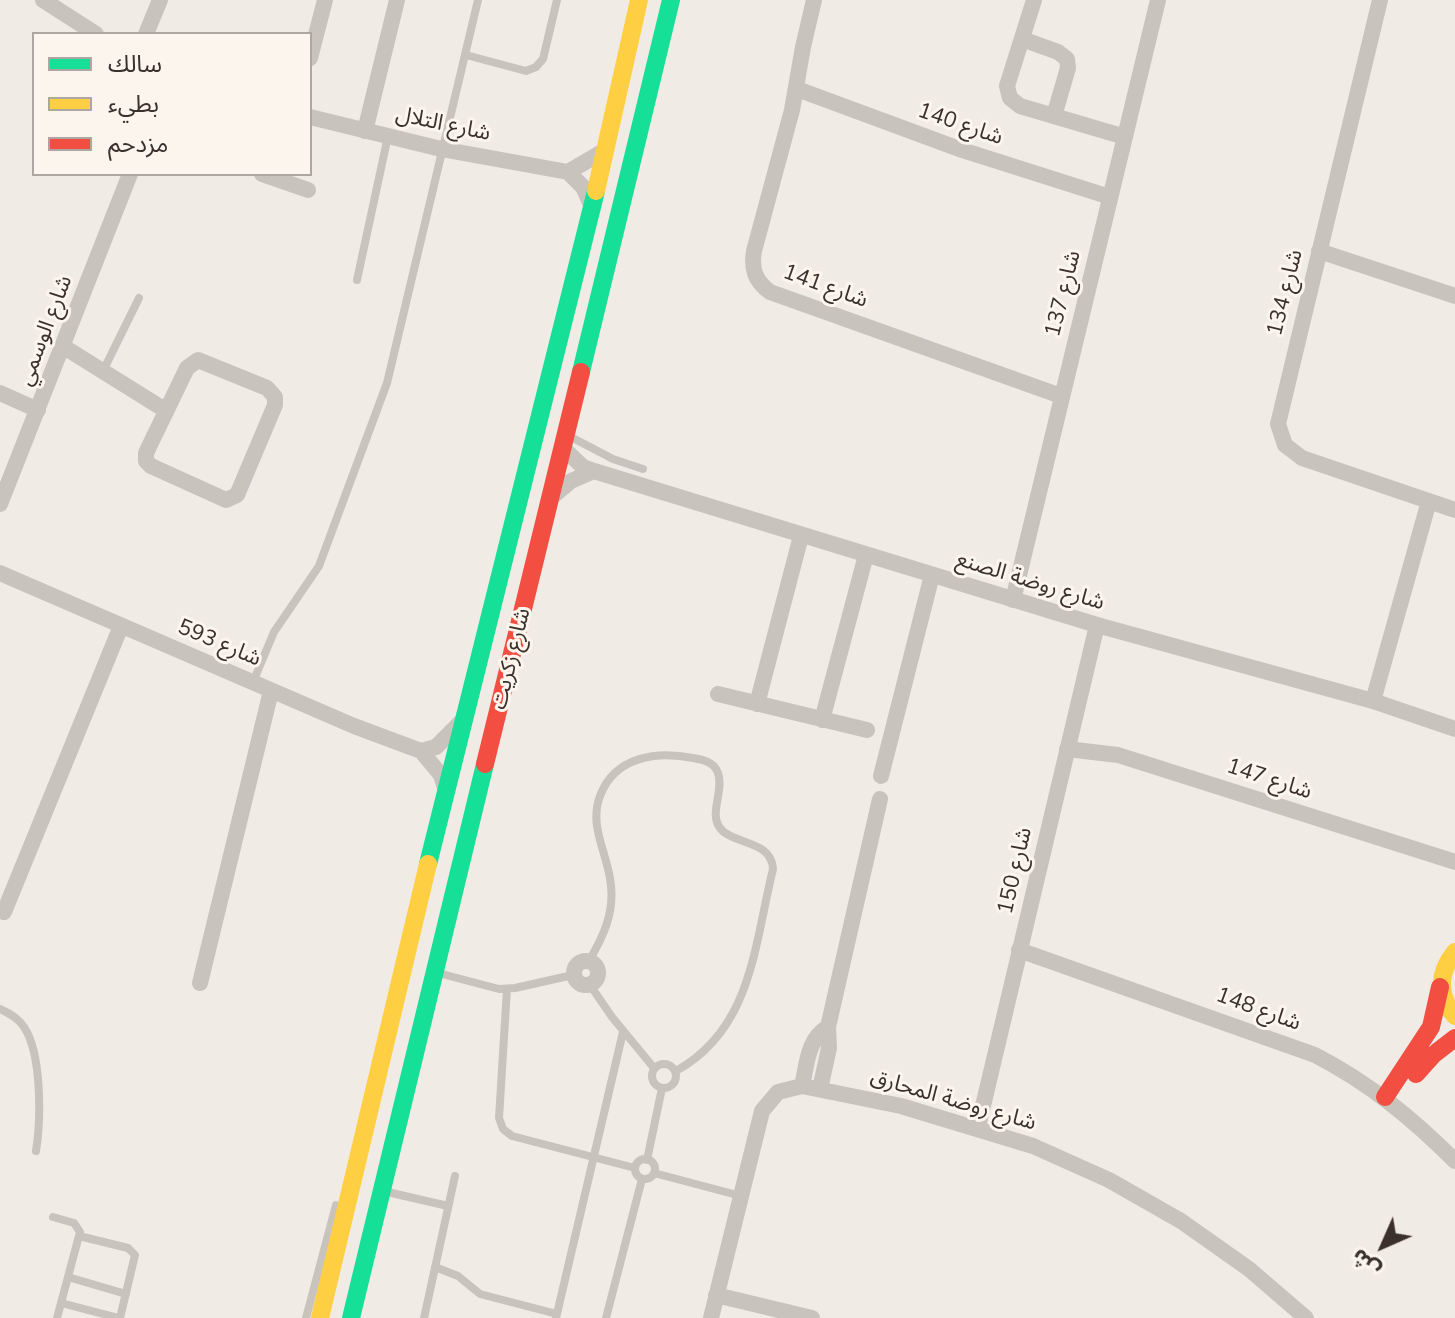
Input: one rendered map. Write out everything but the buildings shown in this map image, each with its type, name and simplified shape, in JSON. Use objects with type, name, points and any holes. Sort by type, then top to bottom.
[{"type":"street","points":[[43,0],[93,32]]},
{"type":"street","points":[[147,32],[160,0]]},
{"type":"street","points":[[312,50],[325,0]]},
{"type":"street","points":[[365,131],[397,0]]},
{"type":"street","name":"شارع زكريت","points":[[320,1318],[463,720],[592,207],[639,0]]},
{"type":"street","name":"شارع زكريت","points":[[351,1318],[671,0]]},
{"type":"street","name":"شارع 141","points":[[814,0],[797,89],[754,251],[753,267],[758,281],[770,292],[1061,396]]},
{"type":"street","points":[[1034,0],[1007,92],[1014,103],[1125,137]]},
{"type":"street","name":"شارع 134","points":[[1380,0],[1278,417],[1281,438],[1290,450],[1302,458],[1455,510]]},
{"type":"street","name":"شارع 137","points":[[1013,600],[1125,137],[1154,1]]},
{"type":"street","points":[[1022,39],[1058,52],[1067,59],[1068,68],[1054,116]]},
{"type":"street","name":"شارع 140","points":[[797,89],[992,160],[1110,197]]},
{"type":"street","name":"شارع التلال","points":[[312,118],[441,149],[568,172]]},
{"type":"street","points":[[592,207],[583,187],[568,172],[604,151]]},
{"type":"street","name":"شارع الوسمي","points":[[0,504],[5,479],[64,347],[129,176]]},
{"type":"street","points":[[268,176],[308,190]]},
{"type":"street","points":[[1319,251],[1455,296]]},
{"type":"street","points":[[64,347],[165,410]]},
{"type":"street","points":[[198,360],[271,390],[275,405],[234,498],[226,500],[148,464],[146,453],[165,410],[189,364],[198,360]]},
{"type":"street","points":[[0,393],[38,410]]},
{"type":"street","name":"شارع روضة الصنع","points":[[564,440],[583,467],[594,471],[1013,600],[1373,701],[1455,729]]},
{"type":"street","points":[[552,497],[571,481],[594,471]]},
{"type":"street","points":[[1373,701],[1429,501]]},
{"type":"street","points":[[757,704],[801,536]]},
{"type":"street","points":[[822,720],[866,555]]},
{"type":"street","name":"شارع 593","points":[[0,573],[271,691],[421,751]]},
{"type":"street","points":[[881,776],[932,575]]},
{"type":"street","name":"شارع 150","points":[[978,1127],[1097,625]]},
{"type":"street","points":[[4,912],[121,626]]},
{"type":"street","points":[[200,983],[271,691]]},
{"type":"street","points":[[718,694],[867,730]]},
{"type":"street","points":[[446,791],[441,775],[421,751],[436,747],[463,720]]},
{"type":"street","name":"شارع 147","points":[[1067,749],[1118,755],[1455,862]]},
{"type":"street","points":[[820,1089],[829,1048],[828,1027],[880,799]]},
{"type":"street","name":"شارع 148","points":[[1019,950],[1291,1045],[1338,1067],[1389,1101],[1455,1161]]},
{"type":"street","points":[[1389,1101],[1431,1027],[1444,967],[1455,952]]},
{"type":"street","points":[[589,961],[594,964],[598,978],[590,985],[579,984],[573,975],[576,966],[589,961]]},
{"type":"street","points":[[1440,987],[1446,1005],[1455,1016]]},
{"type":"street","points":[[711,1318],[766,1103],[786,1088],[802,1086],[814,1039],[828,1027]]},
{"type":"street","points":[[1389,1101],[1433,1055],[1455,1038]]},
{"type":"street","name":"شارع روضة المحارق","points":[[802,1086],[901,1106],[978,1127],[1072,1162],[1181,1221],[1249,1269],[1306,1318]]},
{"type":"street","points":[[716,1295],[812,1318]]},
{"type":"lane","points":[[253,683],[274,632],[319,566],[372,426],[398,343],[478,0]]},
{"type":"lane","points":[[466,55],[526,71],[536,67],[543,59],[557,0]]},
{"type":"lane","points":[[357,280],[388,136]]},
{"type":"lane","points":[[103,371],[139,298]]},
{"type":"lane","points":[[564,440],[643,469]]},
{"type":"lane","points":[[589,961],[608,924],[612,900],[610,875],[597,824],[597,810],[605,785],[623,767],[655,755],[676,755],[711,764],[719,775],[715,818],[718,827],[726,834],[765,850],[773,862],[773,869],[744,990],[734,1016],[709,1048],[676,1071],[675,1082],[667,1088],[657,1086],[652,1077],[654,1068],[663,1063],[676,1071]]},
{"type":"lane","points":[[436,972],[491,988],[507,989],[573,975]]},
{"type":"lane","points":[[590,985],[623,1032],[654,1068]]},
{"type":"lane","points":[[507,989],[499,1118],[503,1129],[512,1136],[635,1168]]},
{"type":"lane","points":[[0,1009],[15,1017],[25,1028],[30,1043],[39,1097],[36,1151]]},
{"type":"lane","points":[[435,1267],[458,1276],[480,1294],[556,1316],[623,1032]]},
{"type":"lane","points":[[647,1160],[662,1088]]},
{"type":"lane","points":[[647,1160],[654,1165],[654,1173],[642,1179],[635,1173],[635,1168],[639,1161],[647,1160]]},
{"type":"lane","points":[[654,1173],[741,1196]]},
{"type":"lane","points":[[424,1318],[455,1176]]},
{"type":"lane","points":[[306,1318],[337,1202],[354,1178]]},
{"type":"lane","points":[[606,1318],[642,1179]]},
{"type":"lane","points":[[383,1191],[448,1206]]},
{"type":"lane","points":[[53,1217],[74,1223],[79,1228],[57,1318]]},
{"type":"lane","points":[[61,1303],[120,1318],[135,1259],[133,1251],[79,1236]]},
{"type":"lane","points":[[68,1277],[126,1294]]},
{"type":"traffic: fast","points":[[581,372],[671,0]]},
{"type":"traffic: fast","points":[[428,864],[596,191]]},
{"type":"traffic: fast","points":[[351,1318],[485,764]]},
{"type":"traffic: slow","points":[[596,191],[639,0]]},
{"type":"traffic: slow","points":[[320,1318],[428,864]]},
{"type":"traffic: slow","points":[[1455,952],[1445,968],[1442,984],[1445,1000],[1455,1016]]},
{"type":"traffic: jam","points":[[485,764],[581,372]]},
{"type":"traffic: jam","points":[[1385,1097],[1431,1027],[1440,987]]},
{"type":"traffic: jam","points":[[1416,1074],[1433,1055],[1455,1038]]}]
